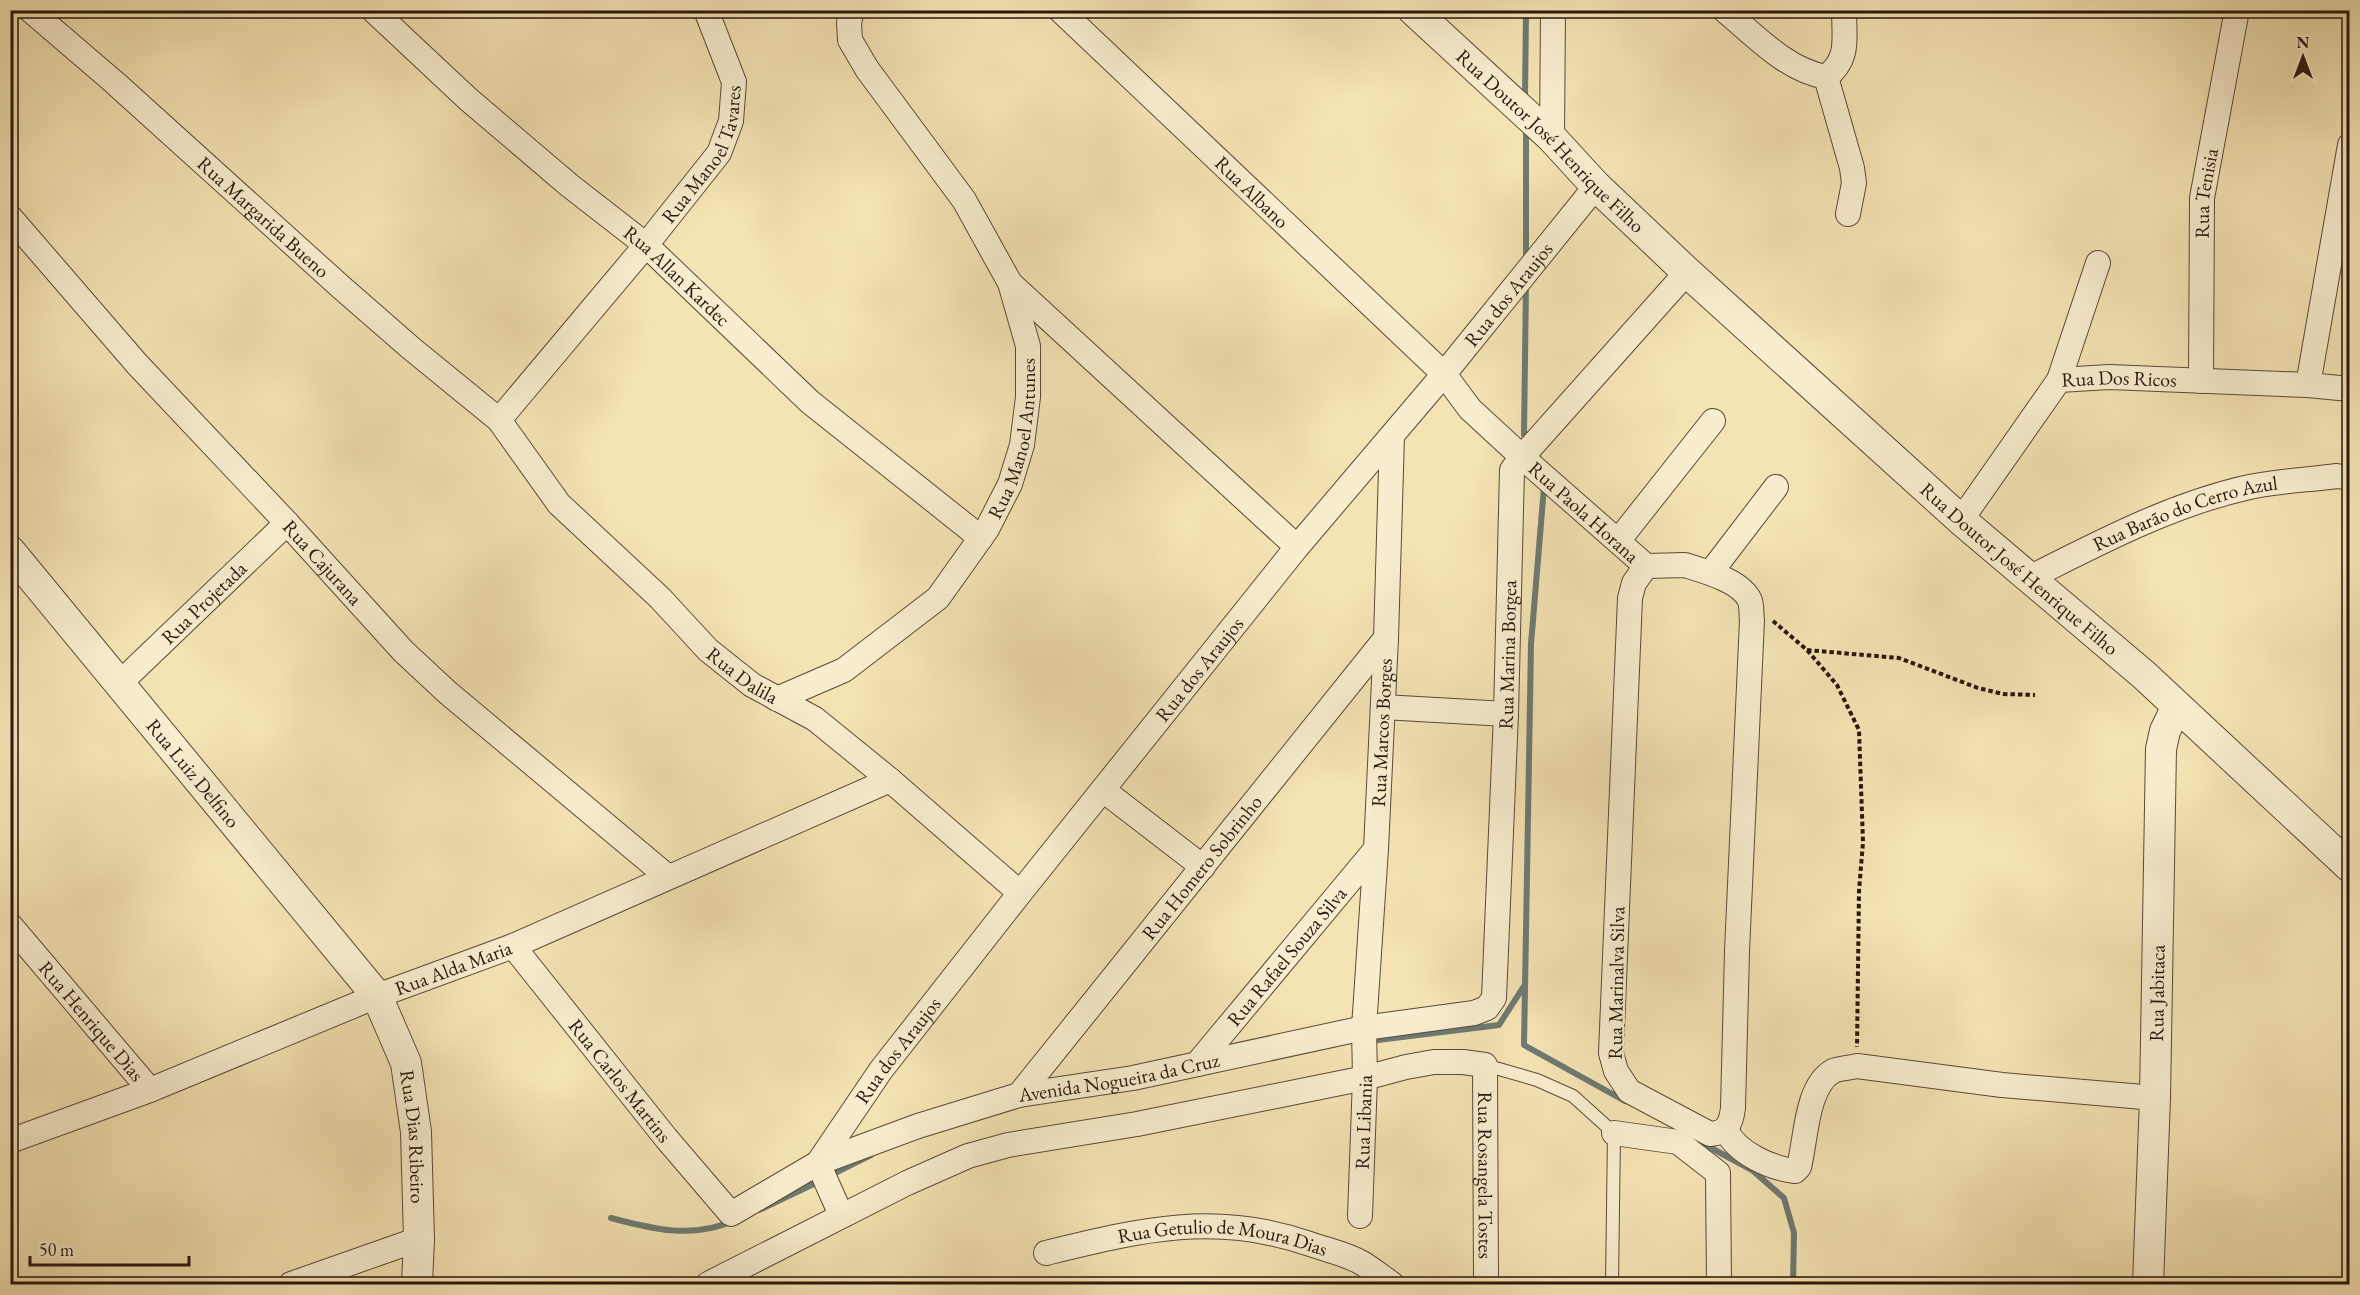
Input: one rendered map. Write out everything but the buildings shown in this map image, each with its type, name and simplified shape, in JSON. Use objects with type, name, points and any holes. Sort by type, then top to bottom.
[{"type":"street","name":"Rua Margarida Bueno","points":[[30,10],[123,90],[342,288],[499,420]]},
{"type":"street","name":"Rua Allan Kardec","points":[[373,10],[468,99],[569,185],[646,245],[810,402],[981,538]]},
{"type":"street","name":"Rua Manoel Tavares","points":[[499,420],[646,245],[719,153],[731,122],[734,82],[706,10]]},
{"type":"street","name":"Rua Manoel Antunes","points":[[777,699],[844,670],[938,597],[981,538],[1010,484],[1022,445],[1028,397],[1028,346],[1010,283],[964,200],[867,69],[850,40],[849,23],[852,10]]},
{"type":"street","name":"Rua Albano","points":[[1060,10],[1444,374]]},
{"type":"street","name":"Rua Doutor José Henrique Filho","points":[[1413,10],[1535,122],[1596,186],[1687,272],[1961,520],[2137,669],[2349,867]]},
{"type":"street","points":[[1535,122],[1553,10]]},
{"type":"street","points":[[1724,10],[1792,66],[1810,74],[1826,77],[1837,69],[1844,57],[1844,10]]},
{"type":"street","name":"Rua Tenisia","points":[[2201,381],[2202,198],[2236,10]]},
{"type":"street","points":[[1826,77],[1852,168],[1854,183],[1848,214]]},
{"type":"street","points":[[2308,385],[2349,145]]},
{"type":"street","name":"Rua dos Araujos","points":[[820,1169],[881,1070],[1020,893],[1297,547],[1444,374],[1596,186]]},
{"type":"street","name":"Rua Cajurana","points":[[10,217],[137,364],[287,523],[403,651],[455,699],[668,877]]},
{"type":"street","points":[[2059,380],[2098,263]]},
{"type":"street","points":[[1444,374],[1470,409],[1531,459],[1687,272]]},
{"type":"street","points":[[1010,283],[1297,547]]},
{"type":"street","name":"Rua Dos Ricos","points":[[1961,520],[2059,380],[2109,377],[2308,385],[2349,389]]},
{"type":"street","name":"Rua Dalila","points":[[499,420],[559,504],[660,598],[708,650],[752,685],[815,719],[890,780],[1020,893]]},
{"type":"street","points":[[1618,541],[1713,421]]},
{"type":"street","name":"Rua Marcos Borges","points":[[1364,1031],[1383,707],[1392,436]]},
{"type":"street","name":"Rua Paola Horana","points":[[1531,459],[1646,566]]},
{"type":"street","name":"Rua Marina Borgea","points":[[1495,971],[1506,714],[1512,470],[1531,459]]},
{"type":"street","name":"Rua Barão do Cerro Azul","points":[[2029,578],[2147,520],[2204,499],[2248,487],[2337,476],[2349,478]]},
{"type":"street","points":[[1711,573],[1776,486]]},
{"type":"street","name":"Rua Projetada","points":[[120,684],[287,523]]},
{"type":"street","name":"Rua Luiz Delfino","points":[[10,551],[377,996]]},
{"type":"street","points":[[1646,566],[1685,566],[1711,573],[1732,584],[1750,601],[1752,620],[1737,951],[1733,1108],[1726,1130],[1731,1139],[1742,1150],[1783,1169],[1795,1171],[1799,1167],[1811,1104],[1817,1088],[1833,1071],[1857,1066],[2002,1085],[2155,1098]]},
{"type":"street","name":"Rua Marinalva Silva","points":[[1646,566],[1634,583],[1630,598],[1611,1053],[1616,1071],[1629,1091],[1710,1134],[1726,1130]]},
{"type":"street","name":"Rua Homero Sobrinho","points":[[1019,1095],[1386,638]]},
{"type":"street","name":"Rua Jabitaca","points":[[2148,1284],[2155,1098],[2162,749],[2165,731],[2177,706]]},
{"type":"street","points":[[1383,707],[1506,714]]},
{"type":"street","name":"Rua Alda Maria","points":[[10,1141],[150,1090],[377,996],[513,946],[890,780]]},
{"type":"street","points":[[1103,790],[1203,867]]},
{"type":"street","name":"Rua Rafael Souza Silva","points":[[1197,1064],[1376,849]]},
{"type":"street","name":"Rua Henrique Dias","points":[[10,925],[150,1090]]},
{"type":"street","name":"Rua Carlos Martins","points":[[513,946],[666,1138],[731,1214]]},
{"type":"street","name":"Avenida Nogueira da Cruz","points":[[731,1214],[820,1169],[918,1126],[1019,1095],[1133,1078],[1364,1031],[1474,1013],[1486,1008],[1494,998],[1495,971]]},
{"type":"street","name":"Rua Dias Ribeiro","points":[[377,996],[406,1063],[416,1132],[419,1239],[417,1284]]},
{"type":"street","name":"Rua Libania","points":[[1360,1216],[1364,1031]]},
{"type":"street","points":[[708,1284],[839,1210],[968,1156],[1008,1145],[1137,1124],[1406,1066],[1434,1062],[1485,1065]]},
{"type":"street","name":"Rua Rosangela Tostes","points":[[1485,1065],[1486,1284]]},
{"type":"street","points":[[1614,1133],[1678,1142],[1718,1173],[1719,1284]]},
{"type":"street","points":[[820,1169],[839,1210]]},
{"type":"street","name":"Rua Getulio de Moura Dias","points":[[1046,1253],[1117,1235],[1159,1228],[1201,1225],[1239,1227],[1283,1235],[1360,1262],[1392,1284]]},
{"type":"street","points":[[291,1284],[419,1239]]},
{"type":"lane","points":[[1485,1065],[1537,1080],[1574,1096],[1614,1133],[1612,1284]]},
{"type":"path","points":[[1750,601],[1806,650],[1837,685],[1859,730],[1863,842],[1859,891],[1857,1066]]},
{"type":"path","points":[[1806,650],[1899,658],[1978,688],[2003,694],[2035,695]]},
{"type":"waterway","points":[[1525,100],[1526,10]]},
{"type":"waterway","points":[[1526,128],[1526,259]]},
{"type":"waterway","points":[[1526,284],[1524,435],[1527,441]]},
{"type":"waterway","points":[[1544,487],[1531,644],[1524,1045],[1625,1101]]},
{"type":"waterway","points":[[1370,1041],[1499,1025],[1524,986]]},
{"type":"waterway","points":[[1700,1142],[1752,1170],[1784,1198],[1794,1233],[1793,1284]]},
{"type":"waterway","points":[[829,1176],[871,1155]]},
{"type":"waterway","points":[[759,1210],[820,1181]]},
{"type":"waterway","points":[[611,1218],[657,1229],[687,1231],[702,1230],[733,1221]]}]
